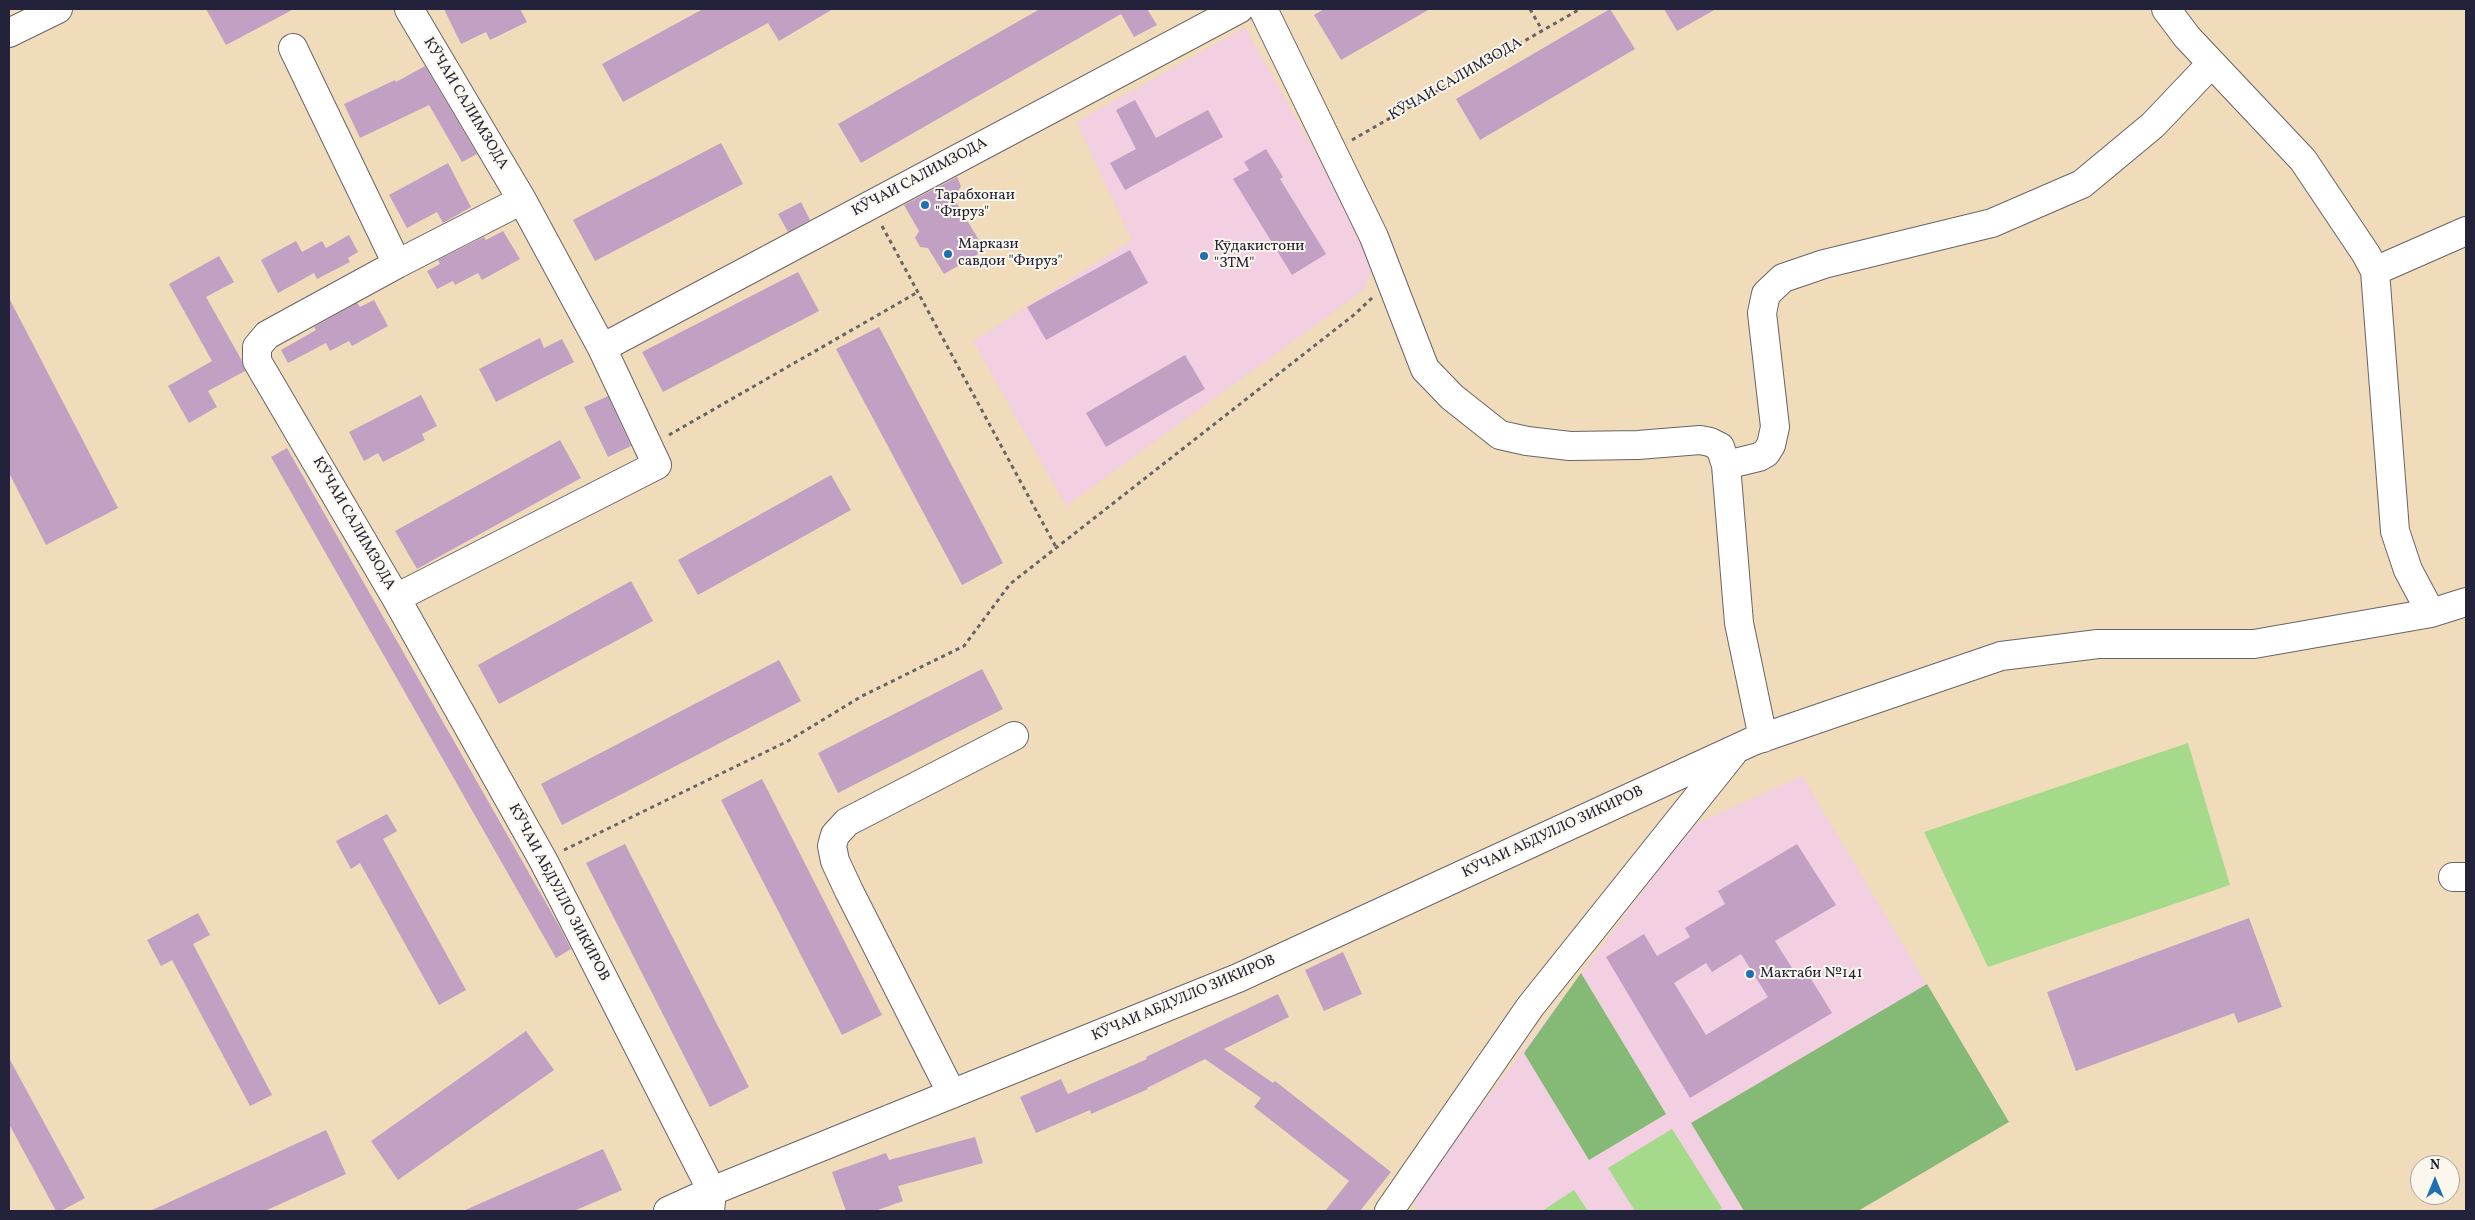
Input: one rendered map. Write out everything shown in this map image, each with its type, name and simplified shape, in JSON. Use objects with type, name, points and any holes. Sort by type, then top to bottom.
[{"type":"street","points":[[9,34],[58,9]]},
{"type":"street","name":"КӮЧАИ САЛИМЗОДА","points":[[409,9],[522,200],[602,348],[653,456],[396,598],[257,361],[256,352],[260,340],[267,335],[397,264],[522,200]]},
{"type":"street","name":"КӮЧАИ САЛИМЗОДА","points":[[602,348],[1239,9]]},
{"type":"street","points":[[1263,9],[1374,238],[1425,369],[1452,397],[1500,435],[1527,441],[1570,446],[1710,442],[1720,447],[1726,465],[1739,622],[1763,738]]},
{"type":"street","points":[[2166,9],[2211,64],[2303,160],[2366,254],[2374,271],[2395,531],[2408,570],[2431,613]]},
{"type":"street","points":[[292,48],[397,264]]},
{"type":"street","points":[[1726,465],[1766,454],[1771,445],[1775,427],[1762,313],[1766,294],[1783,278],[1824,264],[1992,223],[2082,184],[2153,125],[2211,64]]},
{"type":"street","points":[[2374,271],[2466,231]]},
{"type":"street","name":"КӮЧАИ АБДУЛЛО ЗИКИРОВ","points":[[396,598],[542,860],[711,1201]]},
{"type":"street","name":"КӮЧАИ АБДУЛЛО ЗИКИРОВ","points":[[668,1211],[711,1201],[952,1094],[1238,978],[1737,748],[2001,656],[2098,644],[2254,644],[2431,613],[2466,602]]},
{"type":"street","points":[[952,1094],[849,892],[835,861],[832,846],[835,835],[847,822],[1014,736]]},
{"type":"street","points":[[1389,1211],[1530,1007],[1737,748]]},
{"type":"path","points":[[1530,9],[1542,30]]},
{"type":"path","name":"КӮЧАИ САЛИМЗОДА","points":[[1332,152],[1580,9]]},
{"type":"path","points":[[870,204],[1058,549]]},
{"type":"path","points":[[542,860],[788,741],[862,696],[964,646],[1010,584],[1058,549],[1355,314],[1391,280]]},
{"type":"path","points":[[653,456],[918,292]]},
{"type":"shaded area","points":[[1245,27],[1375,260],[1365,289],[1066,506],[973,341],[1132,240],[1076,122]]},
{"type":"shaded area","name":"Мактаби №141","points":[[1802,776],[2009,1122],[1858,1211],[1419,1211],[1411,1199],[1693,825]]},
{"type":"green space","points":[[2188,743],[2230,885],[1988,967],[1924,832]]},
{"type":"green space","points":[[1581,973],[1666,1114],[1589,1160],[1524,1053]]},
{"type":"green space","points":[[1927,984],[2009,1122],[1858,1211],[1744,1211],[1691,1123]]},
{"type":"green space","points":[[1672,1129],[1722,1208],[1717,1211],[1635,1211],[1608,1168]]},
{"type":"green space","points":[[1574,1190],[1588,1211],[1542,1211]]},
{"type":"building","points":[[206,9],[294,9],[226,45]]},
{"type":"building","points":[[444,9],[520,9],[527,22],[490,40],[486,32],[461,44]]},
{"type":"building","points":[[703,9],[833,9],[779,41],[768,23],[623,102],[602,64]]},
{"type":"building","points":[[1040,9],[1147,9],[1157,25],[1134,37],[1121,14],[861,163],[838,124]]},
{"type":"building","points":[[1324,9],[1430,9],[1341,60],[1314,15]]},
{"type":"building","points":[[1610,9],[1635,49],[1480,140],[1456,99]]},
{"type":"building","points":[[1664,9],[1716,9],[1677,31]]},
{"type":"building","points":[[425,66],[477,154],[462,162],[429,105],[360,138],[344,104],[395,80],[396,82]]},
{"type":"building","points":[[1135,100],[1156,138],[1208,110],[1223,137],[1125,190],[1110,163],[1136,149],[1116,110]]},
{"type":"building","points":[[721,143],[743,184],[595,261],[573,220]]},
{"type":"building","points":[[1266,149],[1283,177],[1280,179],[1326,254],[1292,275],[1233,179],[1249,170],[1244,162]]},
{"type":"building","points":[[448,163],[471,207],[443,223],[437,212],[407,228],[389,195]]},
{"type":"building","points":[[957,177],[961,186],[954,199],[985,250],[944,274],[928,248],[920,247],[915,238],[919,231],[904,205]]},
{"type":"building","points":[[801,202],[810,220],[788,232],[778,214]]},
{"type":"building","points":[[503,231],[520,259],[482,280],[478,273],[455,285],[453,281],[437,289],[427,271],[440,264],[438,260],[484,237],[486,240]]},
{"type":"building","points":[[349,235],[358,252],[348,258],[350,262],[317,279],[314,273],[278,293],[261,260],[296,241],[302,252],[322,241],[326,248]]},
{"type":"building","points":[[1130,250],[1148,283],[1046,340],[1027,307]]},
{"type":"building","points":[[219,256],[234,282],[206,297],[241,359],[245,371],[208,391],[217,407],[189,423],[168,386],[212,361],[169,284]]},
{"type":"building","points":[[798,272],[819,311],[663,392],[642,352]]},
{"type":"building","points":[[9,298],[118,508],[46,545],[9,473]]},
{"type":"building","points":[[374,300],[388,326],[352,346],[349,341],[330,351],[326,343],[288,363],[281,350],[316,330],[314,327],[357,303],[360,307]]},
{"type":"building","points":[[879,327],[1003,563],[962,585],[836,349]]},
{"type":"building","points":[[540,338],[544,348],[562,339],[574,362],[496,402],[479,369]]},
{"type":"building","points":[[1185,355],[1205,389],[1106,447],[1086,413]]},
{"type":"building","points":[[421,395],[437,426],[422,434],[425,440],[383,462],[378,453],[364,461],[349,432]]},
{"type":"building","points":[[608,396],[631,446],[608,457],[584,407]]},
{"type":"building","points":[[560,440],[581,478],[417,569],[395,531]]},
{"type":"building","points":[[287,448],[558,924],[571,949],[556,958],[271,457]]},
{"type":"building","points":[[831,475],[851,510],[698,595],[678,560]]},
{"type":"building","points":[[631,581],[653,621],[499,704],[478,665]]},
{"type":"building","points":[[779,660],[801,701],[562,825],[541,784]]},
{"type":"building","points":[[982,669],[1003,709],[838,793],[818,753]]},
{"type":"building","points":[[762,779],[882,1015],[842,1035],[721,800]]},
{"type":"building","points":[[387,814],[397,831],[383,839],[466,990],[439,1005],[360,863],[351,869],[336,841]]},
{"type":"building","points":[[625,844],[749,1087],[710,1107],[586,863]]},
{"type":"building","points":[[1797,844],[1836,905],[1775,941],[1799,979],[1808,974],[1832,1013],[1690,1098],[1606,957],[1644,934],[1657,956],[1690,937],[1685,928],[1725,904],[1718,891]],"holes":[[[1741,954],[1768,997],[1706,1035],[1674,983],[1706,963],[1712,972]]]},
{"type":"building","points":[[198,913],[210,935],[193,944],[272,1095],[250,1106],[172,960],[161,966],[147,940]]},
{"type":"building","points":[[2249,918],[2282,1007],[2238,1023],[2234,1013],[2076,1071],[2047,992]]},
{"type":"building","points":[[1343,952],[1362,994],[1324,1011],[1305,970]]},
{"type":"building","points":[[1278,994],[1289,1017],[1224,1049],[1273,1083],[1275,1081],[1391,1172],[1360,1211],[1325,1211],[1349,1181],[1254,1107],[1261,1098],[1205,1059],[1148,1089],[1091,1114],[1090,1110],[1036,1133],[1020,1097],[1061,1079],[1068,1094],[1147,1059],[1146,1057]]},
{"type":"building","points":[[526,1031],[554,1070],[398,1180],[371,1141]]},
{"type":"building","points":[[9,1058],[85,1198],[61,1211],[56,1211],[9,1124]]},
{"type":"building","points":[[326,1130],[346,1174],[265,1211],[150,1211]]},
{"type":"building","points":[[975,1137],[983,1163],[898,1186],[903,1201],[875,1211],[846,1211],[832,1172],[886,1153],[889,1160]]},
{"type":"building","points":[[603,1149],[622,1190],[574,1211],[463,1211]]},
{"type":"place","name":"Тарабхонаи \"Фируз\"","points":[[925,205]]},
{"type":"place","name":"Маркази савдои \"Фируз\"","points":[[948,254]]},
{"type":"place","name":"Кӯдакистони \"ЗТМ\"","points":[[1204,256]]},
{"type":"place","name":"Мактаби №141","points":[[1750,974]]}]
